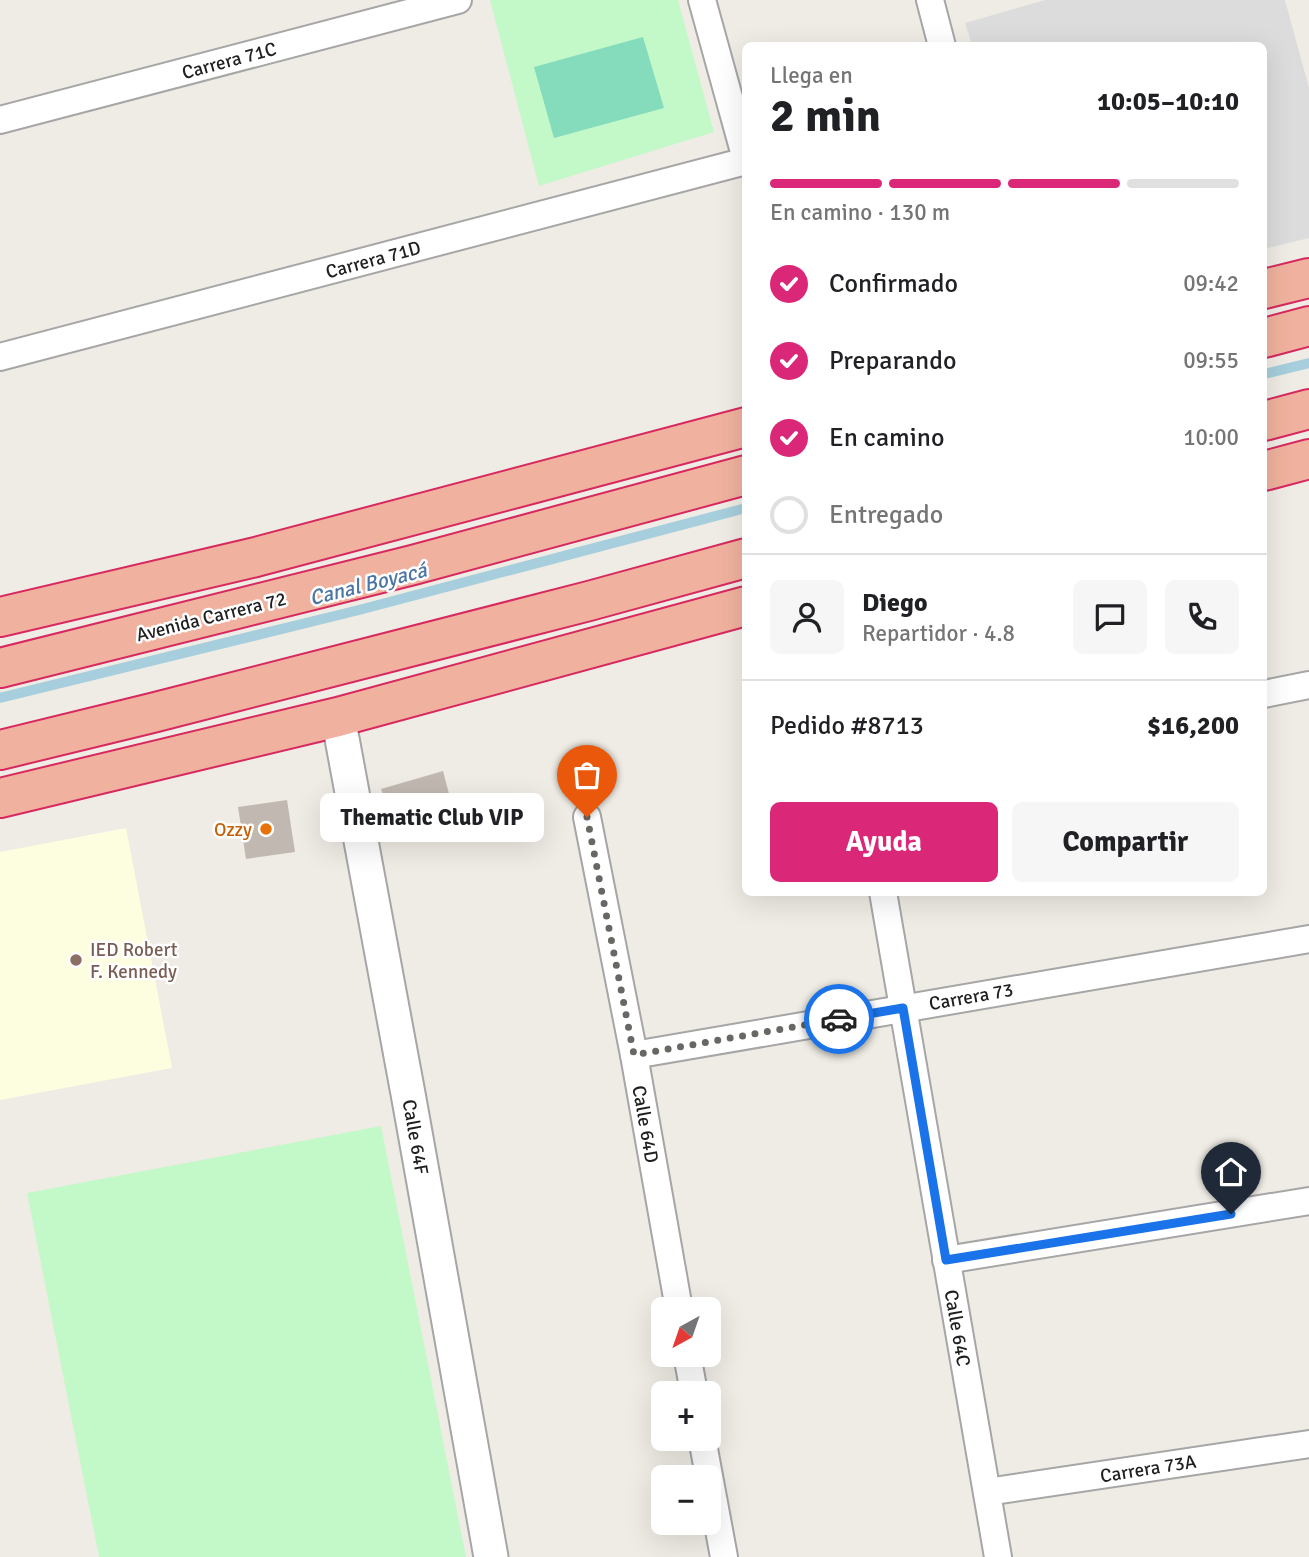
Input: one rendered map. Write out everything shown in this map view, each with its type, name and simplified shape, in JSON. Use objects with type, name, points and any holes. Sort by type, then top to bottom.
[{"type":"highway","points":[[1267,288],[1309,278]]},
{"type":"highway","points":[[1267,337],[1309,326]]},
{"type":"highway","points":[[0,617],[256,557],[742,428]]},
{"type":"highway","points":[[1267,470],[1309,459]]},
{"type":"highway","name":"Avenida Carrera 72","points":[[0,668],[228,612],[742,476]]},
{"type":"highway","points":[[479,547],[534,482]]},
{"type":"highway","points":[[0,750],[589,601],[742,559]]},
{"type":"highway","points":[[0,798],[338,717],[742,607]]},
{"type":"street","name":"Carrera 71C","points":[[0,120],[458,0]]},
{"type":"street","points":[[702,0],[742,145]]},
{"type":"street","points":[[930,0],[941,42]]},
{"type":"street","name":"Carrera 71D","points":[[0,357],[742,161]]},
{"type":"street","points":[[1267,693],[1309,685]]},
{"type":"street","name":"Calle 64F","points":[[338,717],[410,1099],[491,1557]]},
{"type":"street","name":"Calle 64D","points":[[587,817],[634,1055],[677,1297]]},
{"type":"street","name":"Calle 64C","points":[[884,896],[998,1557]]},
{"type":"street","name":"Carrera 73","points":[[634,1055],[1309,939]]},
{"type":"street","points":[[946,1260],[1309,1201]]},
{"type":"street","name":"Carrera 73A","points":[[987,1492],[1309,1444]]},
{"type":"street","points":[[704,1451],[723,1557]]},
{"type":"shaded area","points":[[1045,0],[1285,0],[1309,88],[1309,238],[1267,248],[1267,42],[971,42],[965,23]]},
{"type":"shaded area","name":"IED Robert F. Kennedy","points":[[126,828],[172,1068],[0,1100],[0,852]]},
{"type":"green space","points":[[490,0],[678,0],[714,132],[539,186]]},
{"type":"green space","points":[[643,37],[664,108],[554,138],[534,67]]},
{"type":"green space","points":[[381,1126],[466,1557],[99,1557],[27,1193]]},
{"type":"building","points":[[443,771],[453,809],[392,825],[381,789]]},
{"type":"building","name":"Ozzy","points":[[287,800],[295,852],[246,859],[238,807]]},
{"type":"waterway","name":"Canal Boyacá","points":[[1267,373],[1309,363]]},
{"type":"waterway","name":"Canal Boyacá","points":[[0,698],[359,610],[742,509]]},
{"type":"way so far","points":[[587,817],[634,1055],[839,1019]]},
{"type":"place","name":"Thematic Club VIP","points":[[587,817]]},
{"type":"place","name":"Ozzy","points":[[266,829]]},
{"type":"place","name":"IED Robert F. Kennedy","points":[[76,960]]},
{"type":"route","points":[[839,1019],[903,1008],[946,1260],[1231,1214]]}]
